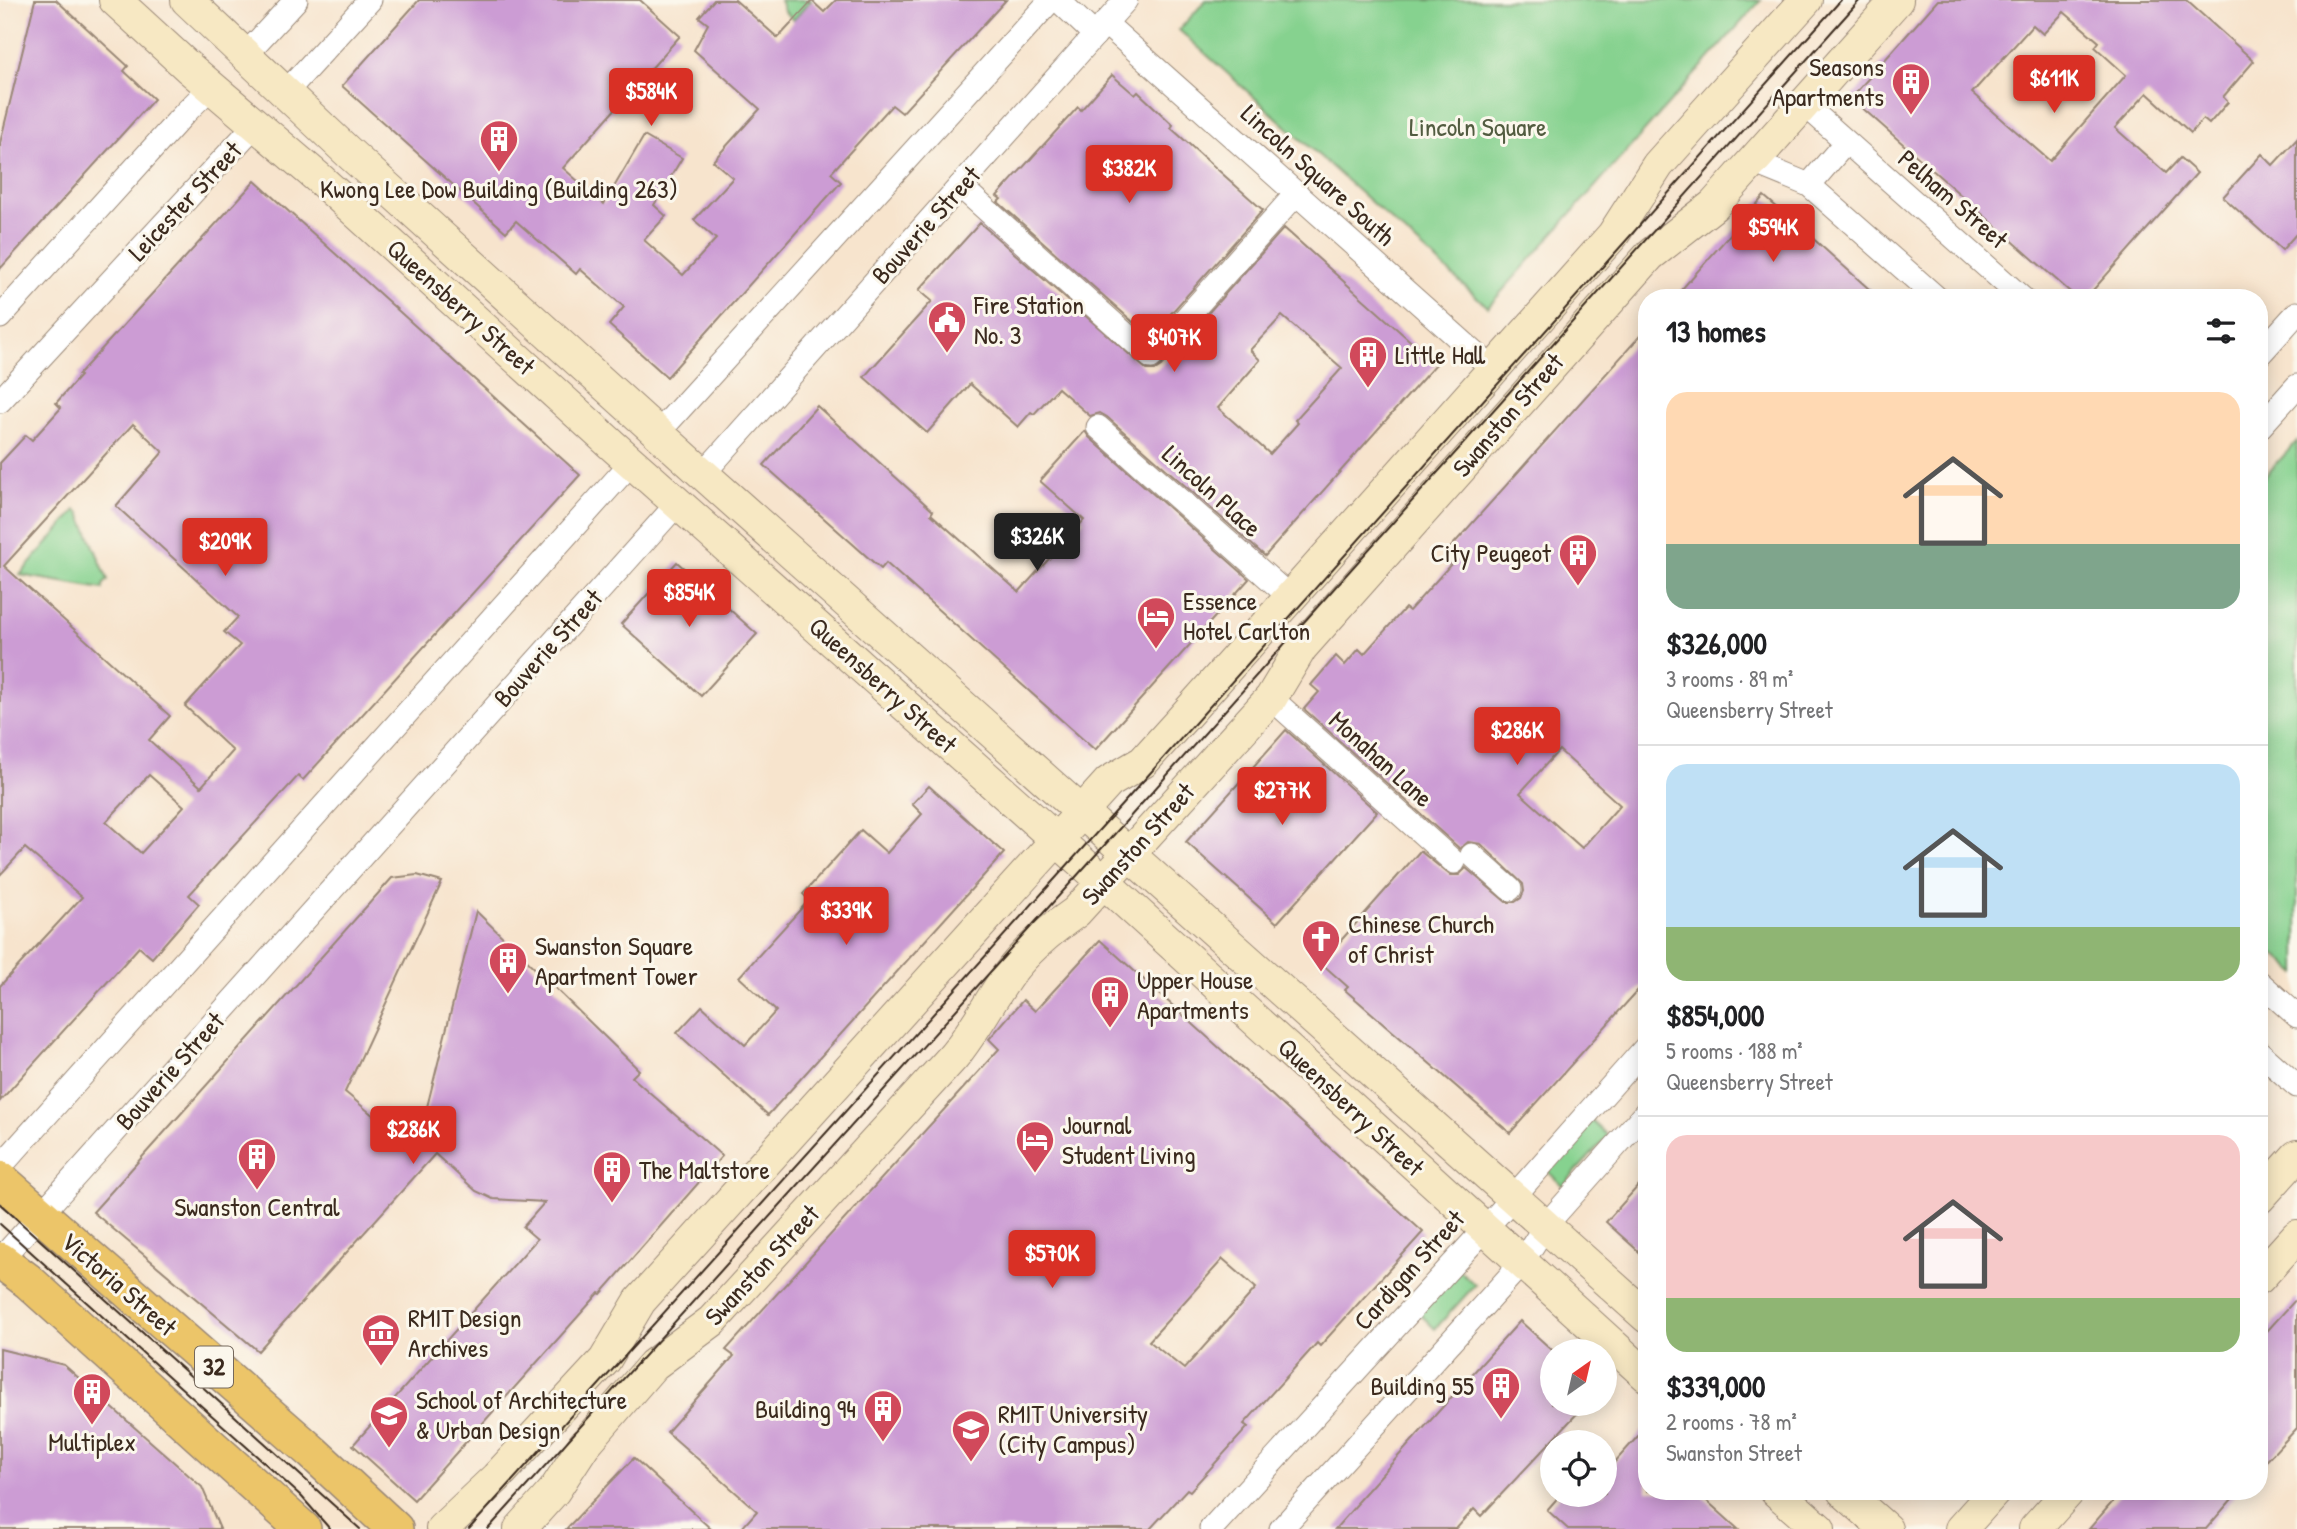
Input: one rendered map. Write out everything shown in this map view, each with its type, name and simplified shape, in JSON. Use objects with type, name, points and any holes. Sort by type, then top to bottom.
[{"type":"main road","name":"Queensberry Street","points":[[115,0],[211,87],[322,181],[1103,882],[1363,1116],[1521,1264],[1638,1362]]},
{"type":"main road","name":"Queensberry Street","points":[[187,0],[348,152],[703,474],[1638,1309]]},
{"type":"main road","name":"Swanston Street","points":[[442,1529],[496,1478],[605,1360],[640,1300],[1109,782],[1143,762],[1612,235],[1658,165],[1806,0]]},
{"type":"main road","name":"Swanston Street","points":[[520,1529],[554,1491],[584,1445],[653,1365],[712,1321],[953,1057],[968,1039],[1009,974],[1041,937],[1076,912],[1271,698],[1301,648],[1650,255],[1714,205],[1897,0]]},
{"type":"main road","points":[[211,87],[246,54]]},
{"type":"main road","name":"Leicester Street","points":[[256,124],[285,93]]},
{"type":"main road","points":[[322,181],[348,152]]},
{"type":"main road","points":[[529,368],[555,339]]},
{"type":"main road","points":[[632,462],[658,433]]},
{"type":"main road","name":"Bouverie Street","points":[[678,503],[703,474]]},
{"type":"main road","points":[[828,637],[854,608]]},
{"type":"main road","points":[[2268,1188],[2297,1156]]},
{"type":"main road","name":"Victoria Street","points":[[0,1179],[312,1452],[395,1529]]},
{"type":"main road","points":[[2268,1268],[2297,1236]]},
{"type":"main road","name":"32","points":[[0,1260],[28,1281],[303,1529]]},
{"type":"main road","points":[[1786,1500],[1819,1529]]},
{"type":"main road","points":[[1853,1500],[1886,1529]]},
{"type":"main road","points":[[1961,1529],[1987,1500]]},
{"type":"main road","points":[[2035,1529],[2061,1500]]},
{"type":"street","points":[[246,54],[296,0]]},
{"type":"street","name":"Leicester Street","points":[[285,93],[370,0]]},
{"type":"street","points":[[658,433],[1051,0]]},
{"type":"street","points":[[1058,0],[1100,29]]},
{"type":"street","name":"Bouverie Street","points":[[703,474],[1126,0]]},
{"type":"street","name":"Lincoln Square South","points":[[1100,29],[1297,193],[1493,369]]},
{"type":"street","points":[[0,317],[211,87]]},
{"type":"street","name":"Pelham Street","points":[[1804,104],[2012,289]]},
{"type":"street","name":"Leicester Street","points":[[0,401],[256,124]]},
{"type":"street","points":[[1810,184],[1846,142]]},
{"type":"street","points":[[1753,162],[1810,184],[1927,289]]},
{"type":"street","points":[[960,186],[1151,357],[1297,193]]},
{"type":"street","points":[[2268,345],[2297,313]]},
{"type":"street","points":[[2268,419],[2297,386]]},
{"type":"street","name":"Lincoln Place","points":[[1098,427],[1290,597]]},
{"type":"street","points":[[0,1167],[632,462]]},
{"type":"street","name":"Bouverie Street","points":[[0,1260],[678,503]]},
{"type":"street","name":"Monahan Lane","points":[[1271,698],[1463,858],[1510,889]]},
{"type":"street","points":[[2268,990],[2297,1016]]},
{"type":"street","name":"Cardigan Street","points":[[1211,1529],[1484,1230],[1638,1056]]},
{"type":"street","points":[[2268,1060],[2297,1086]]},
{"type":"street","points":[[1281,1529],[1521,1264],[1545,1226],[1638,1121]]},
{"type":"green space","points":[[780,0],[811,0],[794,20],[784,11]]},
{"type":"green space","name":"Lincoln Square","points":[[1206,0],[1761,0],[1488,307],[1179,30]]},
{"type":"green space","points":[[2297,441],[2297,974],[2268,947],[2268,473]]},
{"type":"green space","points":[[76,510],[80,513],[108,580],[103,589],[20,575]]},
{"type":"green space","points":[[1591,1120],[1608,1136],[1563,1186],[1546,1170]]},
{"type":"green space","points":[[1459,1270],[1475,1285],[1435,1329],[1419,1313]]},
{"type":"building","points":[[35,0],[56,0],[128,66],[124,71],[154,99],[0,269],[0,143]]},
{"type":"building","points":[[419,0],[640,0],[680,36],[563,168],[604,204],[644,136],[682,158],[654,205],[666,216],[644,240],[683,275],[716,239],[694,220],[733,178],[713,161],[760,109],[694,50],[708,24],[699,17],[714,0],[735,0],[778,38],[812,1],[824,12],[836,0],[1006,0],[902,113],[892,105],[831,173],[841,182],[667,377],[609,325],[624,307],[580,269],[576,274],[516,221],[506,232],[342,86]]},
{"type":"building","points":[[1938,0],[2186,0],[2254,61],[2223,97],[2228,102],[2209,124],[2203,119],[2191,133],[2147,93],[2115,128],[2166,173],[2180,158],[2197,173],[2094,289],[2067,289],[1851,98]],"holes":[[[2064,12],[2099,42],[2095,47],[2126,75],[2050,161],[1972,93],[2033,25],[2043,34]]]},
{"type":"building","points":[[1112,75],[1135,95],[1138,92],[1173,125],[1171,128],[1263,210],[1150,337],[998,202],[1001,199],[997,196],[1078,107],[1081,110]]},
{"type":"building","points":[[2297,139],[2297,233],[2282,250],[2223,197],[2262,154],[2273,165]]},
{"type":"building","points":[[255,181],[580,475],[303,780],[298,776],[189,895],[199,904],[152,958],[139,947],[0,1101],[0,986],[82,897],[25,848],[0,875],[0,463],[26,435],[32,440],[61,408],[56,403],[80,376],[78,375]],"holes":[[[133,424],[163,452],[116,506],[238,617],[224,632],[240,645],[185,706],[233,751],[201,787],[149,740],[170,716],[4,566]],[[149,775],[184,806],[141,853],[106,822]]]},
{"type":"building","points":[[1764,196],[1869,289],[1682,289]]},
{"type":"building","points":[[980,223],[1147,370],[1155,370],[1284,228],[1436,364],[1265,556],[1107,417],[1100,413],[1090,416],[1058,388],[1018,427],[970,384],[927,433],[864,377],[932,301],[919,290]],"holes":[[[1282,316],[1342,368],[1295,420],[1298,423],[1270,454],[1218,408],[1260,360],[1250,350]]]},
{"type":"building","points":[[1638,338],[1638,990],[1510,1133],[1345,990],[1348,987],[1321,963],[1420,851],[1450,875],[1459,875],[1466,868],[1506,902],[1515,902],[1521,898],[1524,891],[1523,884],[1481,844],[1468,842],[1460,849],[1304,709],[1319,692],[1311,685],[1336,656],[1345,665],[1359,649],[1364,654],[1405,608],[1409,611],[1459,555],[1450,548]],"holes":[[[1559,750],[1620,805],[1582,848],[1520,793]]]},
{"type":"building","points":[[817,406],[933,511],[931,514],[1019,592],[1084,520],[1040,481],[1085,431],[1249,579],[1095,750],[886,563],[881,569],[764,465]]},
{"type":"building","points":[[677,562],[757,634],[701,696],[621,624]]},
{"type":"building","points":[[1286,730],[1377,812],[1277,923],[1186,842]]},
{"type":"building","points":[[929,786],[1004,853],[768,1115],[677,1033],[702,1006],[745,1045],[776,1011],[739,977],[809,900],[803,894],[861,830],[887,853],[922,814],[912,804]]},
{"type":"building","points":[[417,875],[442,882],[345,1092],[416,1151],[476,911],[639,1070],[632,1077],[722,1156],[414,1500],[353,1445],[537,1239],[523,1227],[545,1202],[493,1199],[476,1191],[435,1154],[258,1351],[93,1212],[392,878]]},
{"type":"building","points":[[1100,940],[1423,1232],[1320,1346],[1317,1343],[1244,1424],[1248,1427],[1190,1491],[1187,1489],[1150,1529],[741,1529],[757,1511],[667,1432],[734,1356],[726,1350],[999,1049],[989,1039],[1023,1000],[1035,1011]],"holes":[[[1223,1259],[1256,1288],[1184,1369],[1149,1341]]]},
{"type":"building","points":[[1638,1186],[1638,1251],[1606,1222]]},
{"type":"building","points":[[2297,1298],[2297,1428],[2268,1459],[2268,1330]]},
{"type":"building","name":"Building 55","points":[[1520,1321],[1540,1339],[1540,1416],[1575,1416],[1562,1430],[1540,1430],[1540,1453],[1481,1516],[1474,1509],[1456,1529],[1335,1529]]},
{"type":"building","name":"Multiplex","points":[[0,1349],[64,1365],[202,1487],[220,1529],[0,1529]]},
{"type":"building","points":[[1638,1436],[1638,1500],[1706,1500],[1738,1529],[1568,1529],[1547,1510],[1550,1507],[1617,1507],[1617,1460]]},
{"type":"building","points":[[634,1458],[648,1471],[711,1529],[566,1529]]},
{"type":"building","points":[[2114,1500],[2231,1500],[2206,1529],[2089,1529]]},
{"type":"tram line","points":[[469,1529],[1127,799],[1841,0]]},
{"type":"tram line","points":[[488,1529],[1111,838],[1860,0]]},
{"type":"tram line","points":[[0,1204],[360,1529]]},
{"type":"tram line","points":[[0,1224],[301,1496],[330,1529]]},
{"type":"place","name":"Seasons Apartments","points":[[1911,116]]},
{"type":"place","name":"Kwong Lee Dow Building (Building 263)","points":[[499,173]]},
{"type":"place","name":"Fire Station No. 3","points":[[947,354]]},
{"type":"place","name":"Little Hall","points":[[1368,389]]},
{"type":"place","name":"City Peugeot","points":[[1578,587]]},
{"type":"place","name":"Essence Hotel Carlton","points":[[1156,650]]},
{"type":"place","name":"Chinese Church of Christ","points":[[1321,973]]},
{"type":"place","name":"Swanston Square Apartment Tower","points":[[508,995]]},
{"type":"place","name":"Upper House Apartments","points":[[1110,1029]]},
{"type":"place","name":"Journal Student Living","points":[[1035,1174]]},
{"type":"place","name":"Swanston Central","points":[[257,1191]]},
{"type":"place","name":"The Maltstore","points":[[612,1204]]},
{"type":"place","name":"RMIT Design Archives","points":[[381,1367]]},
{"type":"place","name":"Building 55","points":[[1501,1420]]},
{"type":"place","name":"Multiplex","points":[[92,1426]]},
{"type":"place","name":"Building 94","points":[[883,1443]]},
{"type":"place","name":"School of Architecture & Urban Design","points":[[389,1449]]},
{"type":"place","name":"RMIT University (City Campus)","points":[[971,1463]]}]
